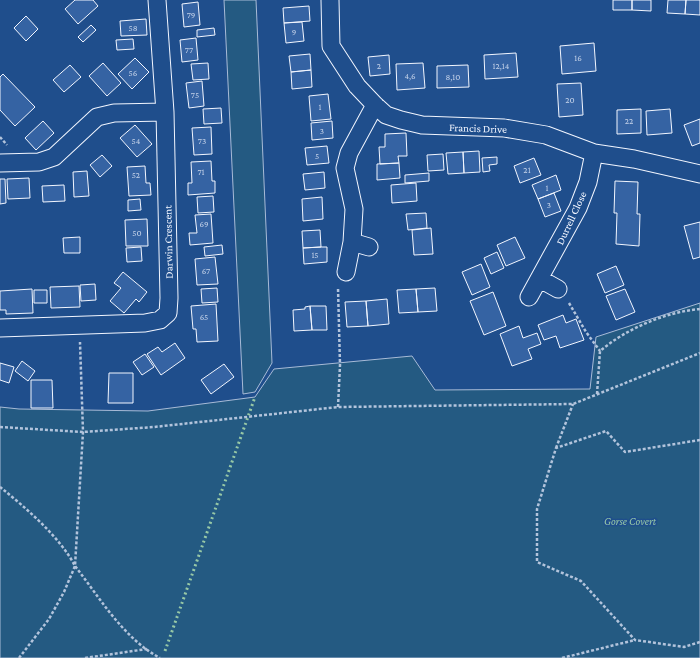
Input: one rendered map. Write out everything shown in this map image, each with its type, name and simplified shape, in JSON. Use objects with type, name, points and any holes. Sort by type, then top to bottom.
[{"type":"street","name":"Darwin Crescent","points":[[0,328],[145,323],[160,320],[168,313],[169,298],[165,112],[157,0]]},
{"type":"street","name":"Francis Drive","points":[[330,0],[331,46],[357,86],[386,115],[422,125],[504,128],[546,135],[594,153],[634,159],[700,174]]},
{"type":"street","points":[[346,272],[352,242],[354,209],[345,168],[349,153],[375,105]]},
{"type":"street","points":[[0,163],[39,162],[54,157],[97,117],[114,113],[165,112]]},
{"type":"street","name":"Durrell Close","points":[[529,297],[578,208],[588,182],[594,153]]},
{"type":"street","points":[[352,242],[369,247]]},
{"type":"street","points":[[540,279],[558,289]]},
{"type":"path","points":[[338,407],[340,365],[338,286],[346,272]]},
{"type":"path","points":[[558,289],[567,300],[586,332],[600,351],[597,394]]},
{"type":"path","points":[[600,351],[610,342],[642,324],[700,309]]},
{"type":"path","points":[[19,658],[49,619],[64,592],[75,566],[82,432],[80,325]]},
{"type":"path","points":[[0,426],[82,432],[154,427],[338,407],[573,404],[700,353]]},
{"type":"path","points":[[573,404],[556,448],[537,510],[537,562],[581,581],[635,640]]},
{"type":"path","points":[[556,448],[606,431],[625,452],[700,440]]},
{"type":"path","points":[[0,487],[36,519],[69,555],[75,566],[123,628],[160,658]]},
{"type":"path","points":[[562,658],[635,640],[684,647],[700,642]]},
{"type":"path","points":[[84,658],[147,649]]},
{"type":"green space","points":[[224,0],[256,0],[272,363],[255,392],[243,394]]},
{"type":"green space","name":"Gorse Covert","points":[[700,303],[700,658],[0,658],[0,407],[19,409],[148,411],[255,397],[274,369],[412,356],[435,390],[590,389],[596,337]]},
{"type":"building","points":[[75,0],[93,0],[98,6],[78,24],[65,9]]},
{"type":"building","points":[[613,0],[632,0],[632,10],[613,10]]},
{"type":"building","points":[[632,0],[651,0],[651,11],[632,10]]},
{"type":"building","points":[[668,0],[686,0],[685,14],[667,13]]},
{"type":"building","points":[[686,0],[700,0],[700,15],[685,14]]},
{"type":"building","points":[[198,2],[200,25],[184,27],[182,4]]},
{"type":"building","points":[[309,6],[310,21],[284,23],[283,8]]},
{"type":"building","points":[[26,16],[38,29],[26,41],[14,28]]},
{"type":"building","points":[[146,19],[147,35],[121,36],[120,21]]},
{"type":"building","points":[[302,22],[304,41],[286,43],[284,23]]},
{"type":"building","points":[[91,25],[96,30],[83,42],[78,37]]},
{"type":"building","points":[[214,28],[215,35],[197,37],[197,30]]},
{"type":"building","points":[[196,38],[198,60],[182,62],[180,40]]},
{"type":"building","points":[[133,39],[134,49],[117,50],[116,40]]},
{"type":"building","points":[[594,43],[596,71],[562,74],[560,46]]},
{"type":"building","points":[[516,53],[518,77],[485,79],[484,55]]},
{"type":"building","points":[[310,54],[311,70],[291,72],[289,56]]},
{"type":"building","points":[[389,55],[390,74],[370,76],[368,57]]},
{"type":"building","points":[[135,58],[149,72],[132,89],[118,74]]},
{"type":"building","points":[[103,63],[121,83],[107,96],[89,76]]},
{"type":"building","points":[[208,63],[209,79],[193,80],[191,64]]},
{"type":"building","points":[[423,63],[425,88],[397,90],[396,64]]},
{"type":"building","points":[[70,65],[81,77],[64,92],[53,80]]},
{"type":"building","points":[[468,65],[469,87],[437,88],[437,66]]},
{"type":"building","points":[[311,70],[312,87],[292,89],[291,72]]},
{"type":"building","points":[[3,74],[35,107],[15,126],[0,110],[0,77]]},
{"type":"building","points":[[202,81],[204,106],[189,108],[186,83]]},
{"type":"building","points":[[581,83],[583,115],[559,117],[557,84]]},
{"type":"building","points":[[328,94],[331,119],[311,121],[309,96]]},
{"type":"building","points":[[221,108],[222,123],[204,124],[203,109]]},
{"type":"building","points":[[641,109],[641,133],[617,134],[617,110]]},
{"type":"building","points":[[670,109],[672,133],[647,135],[646,111]]},
{"type":"building","points":[[700,119],[700,143],[692,146],[684,125]]},
{"type":"building","points":[[43,121],[54,133],[36,150],[25,138]]},
{"type":"building","points":[[332,121],[333,138],[312,140],[311,123]]},
{"type":"building","points":[[135,125],[152,144],[137,157],[120,138]]},
{"type":"building","points":[[211,127],[212,154],[194,155],[192,128]]},
{"type":"building","points":[[406,133],[407,156],[398,156],[399,163],[380,164],[379,147],[385,147],[385,134]]},
{"type":"building","points":[[327,146],[329,163],[307,165],[305,148]]},
{"type":"building","points":[[479,151],[480,172],[464,173],[463,152]]},
{"type":"building","points":[[463,152],[464,173],[448,174],[446,153]]},
{"type":"building","points":[[443,154],[444,170],[428,171],[427,155]]},
{"type":"building","points":[[102,155],[112,166],[100,177],[90,165]]},
{"type":"building","points":[[497,157],[497,164],[489,165],[490,171],[483,172],[482,158]]},
{"type":"building","points":[[534,158],[541,175],[520,183],[514,166]]},
{"type":"building","points":[[211,161],[212,181],[215,181],[215,193],[188,195],[188,183],[192,183],[191,162]]},
{"type":"building","points":[[399,163],[400,178],[377,180],[377,164]]},
{"type":"building","points":[[145,166],[146,183],[150,183],[151,195],[129,196],[127,167]]},
{"type":"building","points":[[87,171],[89,196],[74,197],[73,172]]},
{"type":"building","points":[[324,172],[325,188],[305,190],[303,174]]},
{"type":"building","points":[[429,173],[429,181],[405,183],[405,175]]},
{"type":"building","points":[[556,175],[561,190],[538,199],[532,185]]},
{"type":"building","points":[[29,178],[30,198],[8,199],[7,179]]},
{"type":"building","points":[[0,179],[5,179],[6,203],[0,204]]},
{"type":"building","points":[[615,181],[638,182],[637,214],[640,214],[639,246],[616,244],[617,213],[614,213]]},
{"type":"building","points":[[416,183],[417,201],[392,203],[391,185]]},
{"type":"building","points":[[64,185],[65,201],[43,202],[42,186]]},
{"type":"building","points":[[554,193],[561,211],[545,217],[538,199]]},
{"type":"building","points":[[213,196],[214,212],[198,213],[197,197]]},
{"type":"building","points":[[322,197],[323,219],[303,221],[302,199]]},
{"type":"building","points":[[140,199],[141,210],[128,211],[128,200]]},
{"type":"building","points":[[426,213],[427,228],[408,230],[406,214]]},
{"type":"building","points":[[211,214],[213,243],[190,245],[189,233],[197,233],[195,215]]},
{"type":"building","points":[[147,219],[148,246],[126,246],[125,220]]},
{"type":"building","points":[[700,222],[700,257],[693,259],[684,226]]},
{"type":"building","points":[[431,228],[433,254],[414,255],[412,230]]},
{"type":"building","points":[[320,230],[321,247],[303,248],[302,231]]},
{"type":"building","points":[[80,237],[80,253],[64,253],[63,238]]},
{"type":"building","points":[[515,237],[525,258],[506,266],[497,245]]},
{"type":"building","points":[[222,245],[223,254],[205,256],[204,247]]},
{"type":"building","points":[[141,247],[142,261],[127,262],[126,248]]},
{"type":"building","points":[[327,247],[327,262],[304,264],[303,248]]},
{"type":"building","points":[[497,252],[504,268],[491,274],[484,258]]},
{"type":"building","points":[[215,257],[218,284],[197,285],[195,259]]},
{"type":"building","points":[[481,264],[490,287],[472,295],[462,272]]},
{"type":"building","points":[[616,266],[624,285],[605,293],[597,274]]},
{"type":"building","points":[[123,272],[147,292],[139,302],[136,299],[124,313],[110,301],[121,288],[114,283]]},
{"type":"building","points":[[95,284],[96,300],[81,301],[80,285]]},
{"type":"building","points":[[79,286],[80,307],[51,308],[50,287]]},
{"type":"building","points":[[217,288],[218,302],[202,303],[201,289]]},
{"type":"building","points":[[435,288],[437,311],[418,312],[416,289]]},
{"type":"building","points":[[32,289],[33,313],[6,314],[6,310],[0,310],[0,291]]},
{"type":"building","points":[[416,289],[418,312],[399,313],[397,290]]},
{"type":"building","points":[[625,289],[635,312],[616,320],[606,296]]},
{"type":"building","points":[[34,290],[47,290],[47,303],[34,303]]},
{"type":"building","points":[[493,292],[506,326],[484,335],[470,301]]},
{"type":"building","points":[[387,299],[389,324],[368,326],[366,301]]},
{"type":"building","points":[[366,301],[368,326],[347,327],[345,302]]},
{"type":"building","points":[[216,304],[218,341],[197,342],[196,329],[193,329],[191,306]]},
{"type":"building","points":[[310,306],[326,306],[327,330],[312,330]]},
{"type":"building","points":[[310,306],[312,330],[294,331],[293,310],[305,309],[305,307]]},
{"type":"building","points":[[563,315],[566,323],[576,319],[584,340],[560,348],[556,336],[544,340],[538,325]]},
{"type":"building","points":[[519,326],[523,338],[537,333],[541,344],[528,349],[532,359],[512,366],[500,334]]},
{"type":"building","points":[[175,343],[185,358],[161,375],[147,354],[158,347],[162,352]]},
{"type":"building","points":[[145,354],[154,367],[142,375],[133,362]]},
{"type":"building","points":[[22,361],[35,371],[28,381],[15,371]]},
{"type":"building","points":[[0,363],[14,367],[9,383],[0,380]]},
{"type":"building","points":[[224,364],[234,377],[211,394],[201,380]]},
{"type":"building","points":[[109,373],[133,373],[133,403],[108,403]]},
{"type":"building","points":[[31,380],[52,380],[53,408],[31,408]]},
{"type":"hedge","points":[[165,651],[255,397]]}]
